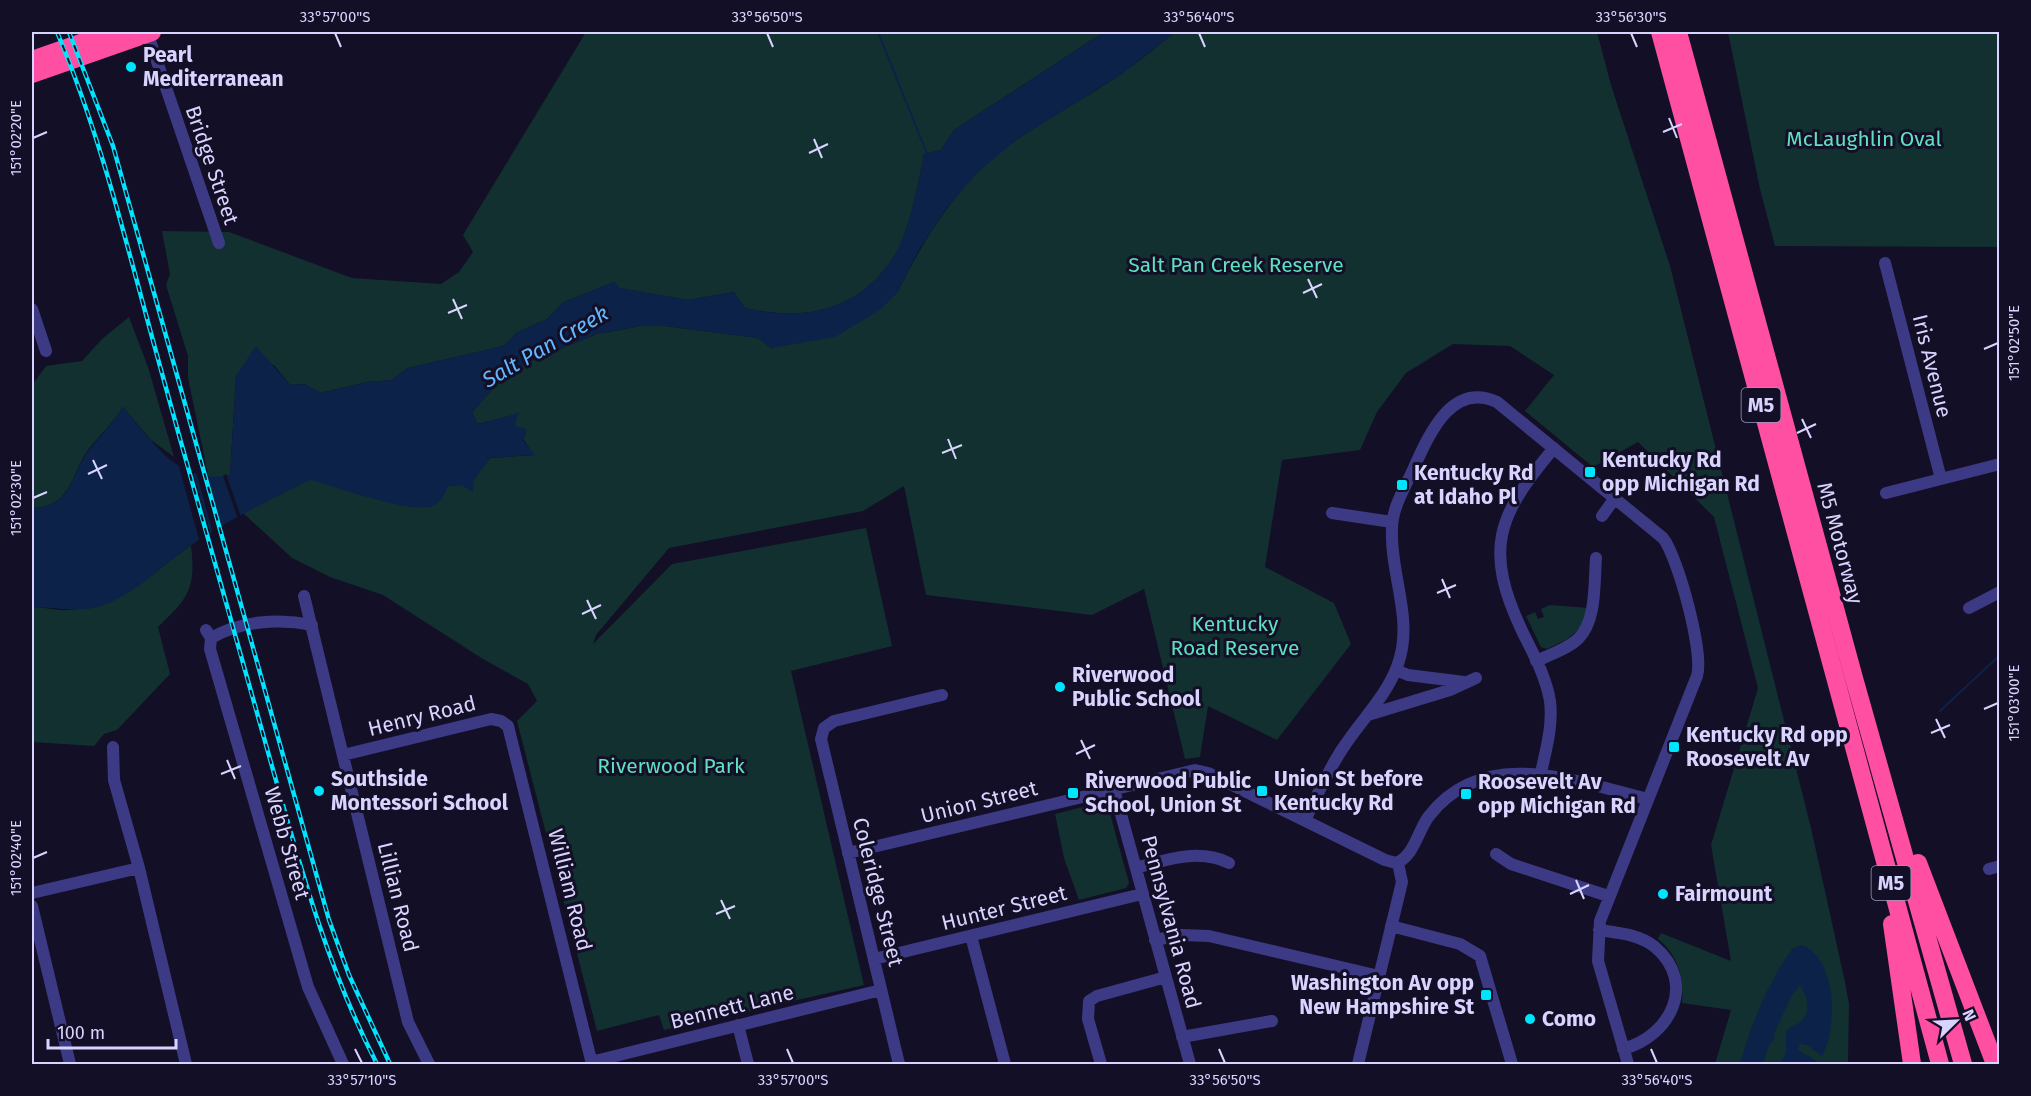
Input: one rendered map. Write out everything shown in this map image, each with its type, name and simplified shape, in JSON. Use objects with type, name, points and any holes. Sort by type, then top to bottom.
[{"type":"highway","points":[[81,50],[112,32]]},
{"type":"highway","points":[[32,60],[56,58],[149,32]]},
{"type":"highway","name":"M5 Motorway","points":[[1660,32],[1940,1065]]},
{"type":"highway","name":"M5 Motorway","points":[[1678,32],[1963,1065]]},
{"type":"highway","points":[[32,74],[56,58]]},
{"type":"highway","points":[[1868,726],[1936,913],[1995,1065]]},
{"type":"highway","points":[[1862,778],[1889,911],[1912,1065]]},
{"type":"street","name":"Bridge Street","points":[[149,32],[219,243]]},
{"type":"street","name":"Iris Avenue","points":[[1886,263],[1941,479]]},
{"type":"street","points":[[32,309],[46,351]]},
{"type":"street","points":[[1305,820],[1341,750],[1368,715],[1396,670],[1402,650],[1404,624],[1392,543],[1392,522],[1429,435],[1449,409],[1464,399],[1481,397],[1497,402],[1663,538],[1671,550],[1700,655],[1698,676],[1608,896],[1599,930],[1598,961],[1628,1065]]},
{"type":"street","points":[[1541,773],[1550,732],[1551,711],[1547,688],[1508,600],[1500,540],[1506,516],[1519,491],[1554,448]]},
{"type":"street","points":[[1886,493],[2000,464]]},
{"type":"street","points":[[1602,516],[1615,498]]},
{"type":"street","points":[[1332,513],[1392,522]]},
{"type":"street","points":[[1536,661],[1569,645],[1582,634],[1591,610],[1596,558]]},
{"type":"street","points":[[1969,608],[2000,592]]},
{"type":"street","name":"Lillian Road","points":[[304,596],[408,1022],[429,1065]]},
{"type":"street","name":"Webb Street","points":[[312,625],[273,621],[208,634],[210,649],[308,987],[343,1065]]},
{"type":"street","points":[[1368,715],[1450,690],[1470,680],[1408,675],[1396,670]]},
{"type":"street","name":"Coleridge Street","points":[[899,1065],[822,745],[822,733],[825,728],[842,719],[942,695]]},
{"type":"street","name":"Henry Road","points":[[343,755],[491,719],[508,726]]},
{"type":"street","name":"William Road","points":[[508,726],[592,1064]]},
{"type":"street","points":[[113,747],[114,780],[139,868],[186,1065]]},
{"type":"street","name":"Union Street","points":[[848,853],[1182,772],[1201,771],[1385,860],[1398,863]]},
{"type":"street","points":[[1358,1065],[1402,882],[1398,863],[1405,859],[1428,817],[1445,799],[1462,787],[1499,774],[1541,773],[1647,799]]},
{"type":"street","name":"Pennsylvania Road","points":[[1114,789],[1190,1065]]},
{"type":"street","points":[[1496,854],[1511,864],[1608,896]]},
{"type":"street","points":[[1136,868],[1189,856],[1213,857],[1229,863]]},
{"type":"street","points":[[32,894],[139,868]]},
{"type":"street","name":"Hunter Street","points":[[874,959],[1142,894]]},
{"type":"street","points":[[32,906],[70,1065]]},
{"type":"street","points":[[1391,926],[1468,947],[1480,956],[1512,1065]]},
{"type":"street","points":[[1599,930],[1635,936],[1652,945],[1668,963],[1674,980],[1674,1000],[1665,1023],[1648,1040],[1623,1049]]},
{"type":"street","points":[[1385,954],[1397,937],[1412,931]]},
{"type":"street","points":[[1155,940],[1181,935],[1209,936],[1379,976]]},
{"type":"street","points":[[971,936],[1005,1065]]},
{"type":"street","points":[[1101,1065],[1087,1011],[1089,1001],[1097,996],[1166,977]]},
{"type":"street","name":"Bennett Lane","points":[[592,1064],[881,990]]},
{"type":"street","points":[[1182,1037],[1272,1022]]},
{"type":"street","points":[[738,1025],[748,1065]]},
{"type":"green space","points":[[586,32],[1104,32],[954,130],[941,150],[924,154],[913,207],[894,256],[880,275],[865,289],[847,300],[829,308],[788,314],[745,308],[734,292],[688,300],[619,288],[614,282],[562,303],[547,319],[516,333],[504,346],[408,368],[391,380],[367,382],[320,393],[304,384],[290,385],[274,365],[236,376],[230,475],[209,479],[188,378],[188,356],[166,285],[170,274],[162,231],[229,232],[352,278],[441,284],[459,272],[473,252],[463,235]]},
{"type":"green space","points":[[1175,32],[1597,32],[1611,85],[1670,266],[1811,828],[1849,1004],[1848,1064],[1715,1064],[1731,1010],[1682,1003],[1681,976],[1675,960],[1658,939],[1661,933],[1731,961],[1711,845],[1758,688],[1714,517],[1638,442],[1593,467],[1525,411],[1554,375],[1510,346],[1453,344],[1406,373],[1377,412],[1360,450],[1282,460],[1265,567],[1334,603],[1351,644],[1277,740],[1208,706],[1200,757],[1185,759],[1144,589],[1092,615],[926,595],[904,486],[863,511],[669,548],[596,635],[593,644],[672,564],[866,528],[892,646],[791,671],[864,985],[664,1030],[659,1015],[597,1031],[517,721],[537,701],[528,684],[483,659],[383,595],[330,577],[292,558],[243,513],[310,479],[408,506],[429,507],[448,486],[468,481],[490,458],[534,455],[514,425],[518,414],[477,424],[472,412],[504,376],[535,359],[597,334],[641,326],[665,326],[758,338],[771,348],[897,293],[933,230],[978,172],[1011,144],[1121,74]]},
{"type":"green space","name":"McLaughlin Oval","points":[[1728,32],[1999,32],[1999,247],[1775,246],[1760,189]]},
{"type":"green space","points":[[129,317],[148,367],[174,457],[151,440],[123,407],[88,450],[62,496],[45,506],[32,508],[32,385],[46,366],[82,361],[102,339]]},
{"type":"green space","points":[[191,545],[192,572],[188,591],[177,608],[158,627],[170,674],[117,730],[104,734],[94,746],[32,742],[32,607],[69,610],[88,607],[121,596],[149,578]]},
{"type":"green space","points":[[1550,605],[1589,608],[1584,623],[1574,634],[1547,649],[1541,647],[1526,616],[1535,612],[1538,619],[1544,617],[1541,609]]},
{"type":"green space","points":[[1102,802],[1108,806],[1129,883],[1126,888],[1079,900],[1064,858],[1055,814]]},
{"type":"water","name":"Salt Pan Creek","points":[[1104,32],[1175,32],[1122,74],[1016,140],[979,171],[946,209],[920,248],[897,293],[880,310],[835,337],[771,348],[758,338],[665,326],[641,326],[597,334],[535,359],[504,376],[472,412],[478,424],[519,413],[514,425],[527,430],[523,440],[535,455],[490,458],[474,480],[473,492],[461,485],[448,486],[435,505],[416,507],[386,502],[310,480],[204,537],[139,586],[116,600],[86,609],[32,607],[32,508],[45,507],[63,496],[89,450],[123,407],[157,447],[181,467],[195,474],[230,475],[236,376],[256,346],[290,385],[304,384],[321,393],[367,382],[391,380],[408,368],[504,346],[516,333],[547,319],[562,303],[614,282],[620,288],[688,300],[734,292],[745,308],[767,312],[788,314],[829,308],[865,289],[880,275],[894,256],[909,221],[924,154],[941,150],[954,130]]},
{"type":"water","points":[[1802,945],[1814,953],[1822,964],[1831,995],[1831,1028],[1822,1056],[1807,1045],[1800,1044],[1798,1049],[1815,1060],[1816,1064],[1780,1064],[1786,1053],[1786,1031],[1806,1015],[1808,1006],[1800,985],[1792,995],[1774,1034],[1775,1038],[1769,1045],[1763,1064],[1740,1064],[1749,1034],[1768,989],[1793,948]]},
{"type":"pier","points":[[178,463],[192,469],[211,536],[200,543]]},
{"type":"pier","points":[[196,471],[207,475],[222,529],[213,534]]},
{"type":"pier","points":[[226,474],[241,517],[238,519],[223,476]]},
{"type":"waterway","points":[[878,32],[928,156]]},
{"type":"waterway","points":[[1940,711],[2000,655]]},
{"type":"railway","points":[[57,32],[86,110],[111,188],[302,871],[343,989],[377,1064]]},
{"type":"railway","points":[[69,32],[113,146],[329,920],[349,975],[390,1064]]},
{"type":"place","name":"Pearl Mediterranean","points":[[131,67]]},
{"type":"place","name":"Kentucky Rd opp Michigan Rd","points":[[1590,472]]},
{"type":"place","name":"Kentucky Rd at Idaho Pl","points":[[1402,485]]},
{"type":"place","name":"Riverwood Public School","points":[[1060,687]]},
{"type":"place","name":"Kentucky Rd opp Roosevelt Av","points":[[1674,747]]},
{"type":"place","name":"Southside Montessori School","points":[[319,791]]},
{"type":"place","name":"Union St before Kentucky Rd","points":[[1262,791]]},
{"type":"place","name":"Riverwood Public School, Union St","points":[[1073,793]]},
{"type":"place","name":"Roosevelt Av opp Michigan Rd","points":[[1466,794]]},
{"type":"place","name":"Fairmount","points":[[1663,894]]},
{"type":"place","name":"Washington Av opp New Hampshire St","points":[[1486,995]]},
{"type":"place","name":"Como","points":[[1530,1019]]},
{"type":"park label","name":"Salt Pan Creek Reserve","points":[[1236,265]]},
{"type":"park label","name":"Kentucky Road Reserve","points":[[1235,636]]},
{"type":"park label","name":"Riverwood Park","points":[[671,766]]}]
